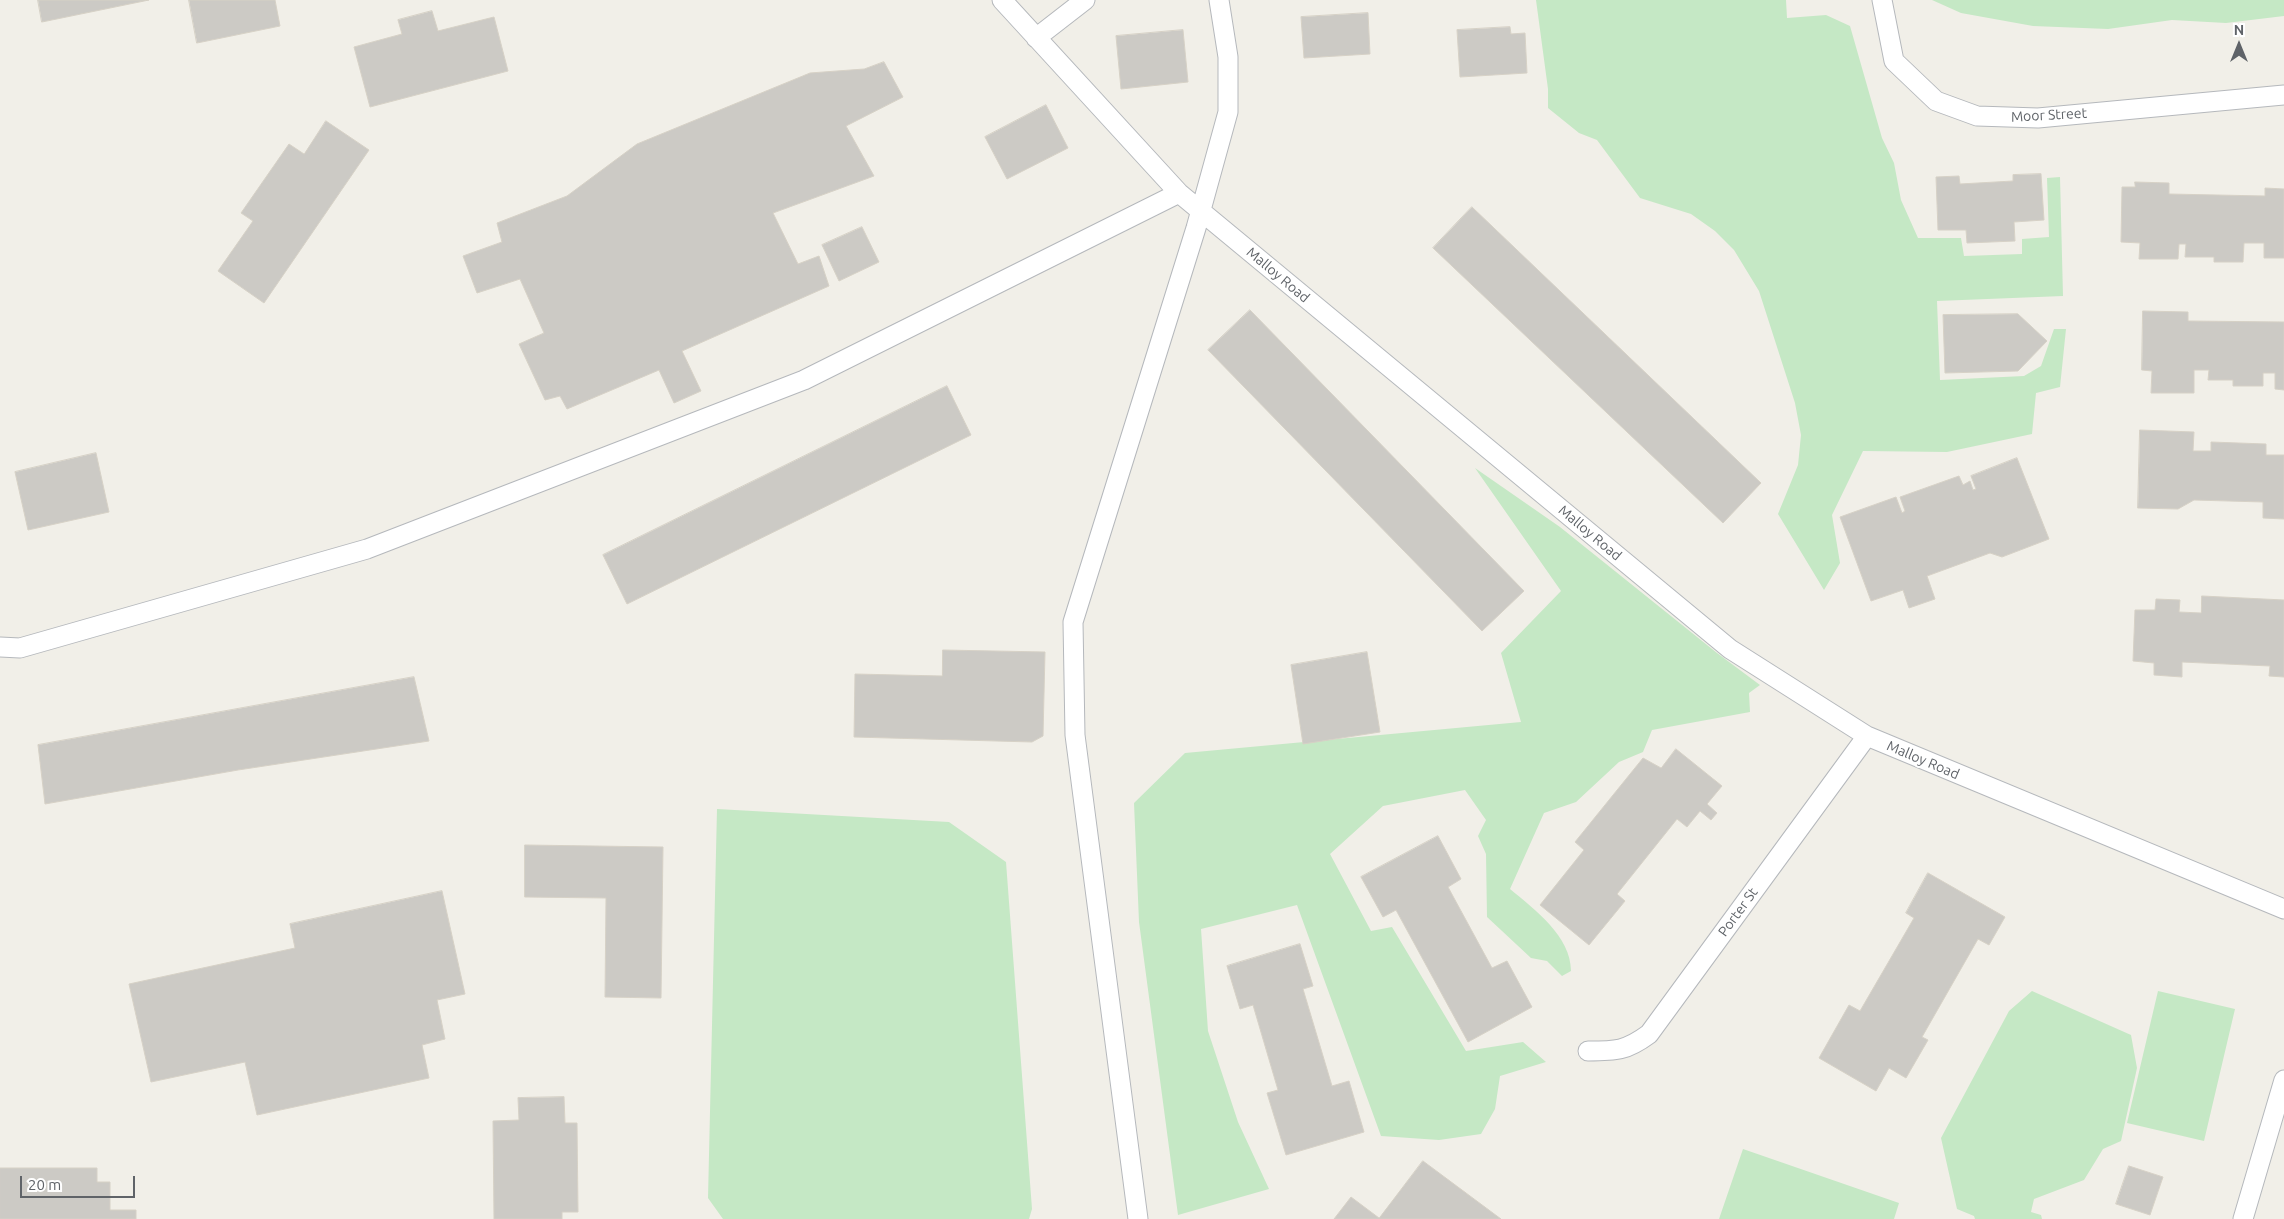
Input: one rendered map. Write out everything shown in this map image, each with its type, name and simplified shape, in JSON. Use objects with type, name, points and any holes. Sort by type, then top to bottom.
[{"type":"lane","name":"Malloy Road","points":[[1002,0],[1179,193],[1730,649],[1867,736],[2284,909]]},
{"type":"lane","points":[[1036,38],[1085,0]]},
{"type":"lane","points":[[1138,1219],[1076,736],[1073,622],[1200,211],[1228,112],[1228,57],[1219,0]]},
{"type":"lane","name":"Moor Street","points":[[1882,0],[1894,61],[1936,102],[1977,116],[2038,118],[2284,95]]},
{"type":"lane","points":[[0,647],[20,648],[367,549],[804,380],[1179,193]]},
{"type":"lane","name":"Porter St","points":[[1588,1052],[1611,1052],[1631,1047],[1650,1034],[1867,736]]},
{"type":"lane","points":[[2243,1219],[2284,1080]]},
{"type":"green space","points":[[1536,0],[1786,0],[1787,18],[1826,15],[1850,26],[1882,138],[1894,163],[1901,200],[1918,238],[1961,238],[1964,256],[2022,254],[2022,239],[2049,237],[2047,178],[2060,177],[2063,296],[1937,301],[1940,380],[2024,376],[2041,366],[2054,329],[2066,329],[2060,387],[2036,393],[2032,434],[1947,452],[1863,451],[1832,515],[1840,563],[1824,590],[1778,514],[1798,465],[1801,435],[1795,403],[1759,291],[1734,250],[1715,231],[1691,214],[1640,198],[1597,140],[1579,133],[1548,108],[1548,89]]},
{"type":"green space","points":[[1932,0],[2284,0],[2284,16],[2226,23],[2172,20],[2108,29],[2033,26],[1961,13]]},
{"type":"green space","points":[[1475,468],[1560,527],[1717,653],[1760,685],[1749,693],[1750,712],[1652,730],[1643,752],[1619,762],[1576,802],[1544,813],[1510,889],[1550,925],[1565,946],[1571,971],[1562,976],[1547,961],[1531,958],[1487,917],[1486,854],[1478,836],[1486,820],[1465,790],[1383,806],[1330,854],[1371,931],[1392,927],[1466,1051],[1523,1042],[1546,1062],[1500,1076],[1495,1109],[1481,1134],[1439,1140],[1381,1136],[1297,905],[1201,929],[1208,1031],[1238,1122],[1269,1189],[1178,1215],[1139,922],[1134,803],[1185,753],[1521,722],[1501,653],[1561,591]]},
{"type":"green space","points":[[717,809],[949,822],[1006,862],[1032,1209],[1029,1219],[723,1219],[708,1198]]},
{"type":"green space","points":[[2032,991],[2131,1035],[2137,1068],[2121,1141],[2103,1149],[2084,1180],[2034,1199],[2031,1212],[2041,1215],[2042,1219],[1975,1219],[1974,1216],[1957,1209],[1941,1138],[2009,1011]]},
{"type":"green space","points":[[2158,991],[2235,1009],[2204,1141],[2127,1123]]},
{"type":"green space","points":[[1743,1149],[1899,1203],[1894,1219],[1719,1219]]},
{"type":"building","points":[[38,0],[149,0],[42,22]]},
{"type":"building","points":[[189,0],[275,0],[280,26],[197,43]]},
{"type":"building","points":[[432,11],[438,31],[494,17],[508,71],[370,107],[354,47],[402,34],[398,20]]},
{"type":"building","points":[[1368,13],[1370,54],[1304,58],[1301,17]]},
{"type":"building","points":[[1510,27],[1511,34],[1525,33],[1527,73],[1460,77],[1457,30]]},
{"type":"building","points":[[1183,30],[1188,82],[1121,89],[1116,36]]},
{"type":"building","points":[[884,62],[903,97],[846,126],[874,176],[773,213],[798,264],[819,256],[829,286],[682,351],[701,391],[674,403],[659,370],[567,409],[560,396],[545,400],[519,344],[544,333],[520,279],[477,293],[463,256],[502,242],[497,223],[567,196],[637,144],[810,73],[864,69]]},
{"type":"building","points":[[1046,105],[1068,148],[1007,179],[985,137]]},
{"type":"building","points":[[326,121],[369,150],[264,303],[218,271],[253,221],[241,213],[289,144],[304,154]]},
{"type":"building","points":[[2041,174],[2044,220],[2014,222],[2015,241],[1967,243],[1966,230],[1938,230],[1936,177],[1959,176],[1960,184],[2013,181],[2013,175]]},
{"type":"building","points":[[2135,182],[2169,183],[2169,194],[2265,196],[2265,188],[2284,189],[2284,258],[2264,258],[2264,243],[2244,243],[2243,262],[2214,262],[2214,257],[2185,257],[2186,244],[2179,244],[2178,259],[2139,259],[2140,243],[2121,242],[2122,187],[2135,187]]},
{"type":"building","points":[[1472,207],[1761,483],[1723,523],[1433,248]]},
{"type":"building","points":[[862,227],[879,262],[839,281],[822,245]]},
{"type":"building","points":[[1250,310],[1524,591],[1482,631],[1208,350]]},
{"type":"building","points":[[2143,311],[2188,312],[2188,321],[2284,322],[2284,390],[2275,389],[2275,373],[2263,373],[2263,386],[2233,386],[2233,380],[2208,380],[2209,370],[2194,370],[2194,393],[2151,393],[2152,371],[2142,370]]},
{"type":"building","points":[[2018,314],[2047,341],[2018,371],[1945,373],[1943,315]]},
{"type":"building","points":[[947,386],[971,435],[627,604],[603,555]]},
{"type":"building","points":[[2140,430],[2194,432],[2193,451],[2211,451],[2211,442],[2266,444],[2266,455],[2284,455],[2284,519],[2263,518],[2263,502],[2194,500],[2178,509],[2138,508]]},
{"type":"building","points":[[96,453],[109,512],[28,530],[15,472]]},
{"type":"building","points":[[2017,458],[2049,539],[2002,557],[1990,553],[1927,576],[1935,599],[1909,608],[1903,590],[1871,601],[1840,517],[1896,497],[1902,513],[1905,511],[1900,497],[1959,476],[1963,485],[1970,481],[1973,490],[1976,489],[1971,476]]},
{"type":"building","points":[[2202,596],[2284,600],[2284,677],[2269,676],[2270,666],[2182,662],[2182,677],[2154,675],[2154,663],[2133,661],[2135,610],[2155,610],[2156,599],[2180,600],[2179,612],[2201,613]]},
{"type":"building","points":[[943,650],[1045,652],[1043,736],[1032,742],[854,737],[855,674],[942,676]]},
{"type":"building","points":[[1367,652],[1380,732],[1303,744],[1291,665]]},
{"type":"building","points":[[414,677],[429,741],[238,770],[45,804],[38,745]]},
{"type":"building","points":[[1676,749],[1722,786],[1707,804],[1717,813],[1711,820],[1700,811],[1687,827],[1677,819],[1617,894],[1625,901],[1589,945],[1540,905],[1584,850],[1575,842],[1643,758],[1661,768]]},
{"type":"building","points":[[1438,836],[1461,879],[1448,887],[1492,968],[1507,961],[1532,1007],[1468,1042],[1396,910],[1383,917],[1361,877]]},
{"type":"building","points":[[525,845],[663,847],[661,998],[605,997],[606,898],[525,897]]},
{"type":"building","points":[[1928,873],[2005,917],[1989,945],[1978,939],[1922,1037],[1928,1040],[1906,1078],[1889,1068],[1876,1091],[1819,1058],[1849,1005],[1860,1011],[1914,918],[1906,913]]},
{"type":"building","points":[[442,891],[465,994],[437,1000],[445,1039],[422,1045],[429,1078],[257,1115],[245,1062],[151,1082],[129,984],[295,948],[290,924]]},
{"type":"building","points":[[1300,944],[1313,986],[1303,989],[1332,1086],[1349,1081],[1364,1132],[1286,1155],[1267,1093],[1278,1090],[1253,1005],[1240,1009],[1227,966]]},
{"type":"building","points":[[564,1097],[565,1123],[577,1123],[578,1212],[562,1212],[562,1219],[494,1219],[493,1121],[519,1120],[518,1098]]},
{"type":"building","points":[[1423,1161],[1501,1219],[1334,1219],[1351,1197],[1379,1218]]},
{"type":"building","points":[[2129,1166],[2163,1177],[2150,1215],[2116,1204]]},
{"type":"building","points":[[0,1168],[97,1168],[97,1182],[110,1182],[110,1210],[136,1210],[136,1219],[0,1219]]}]
